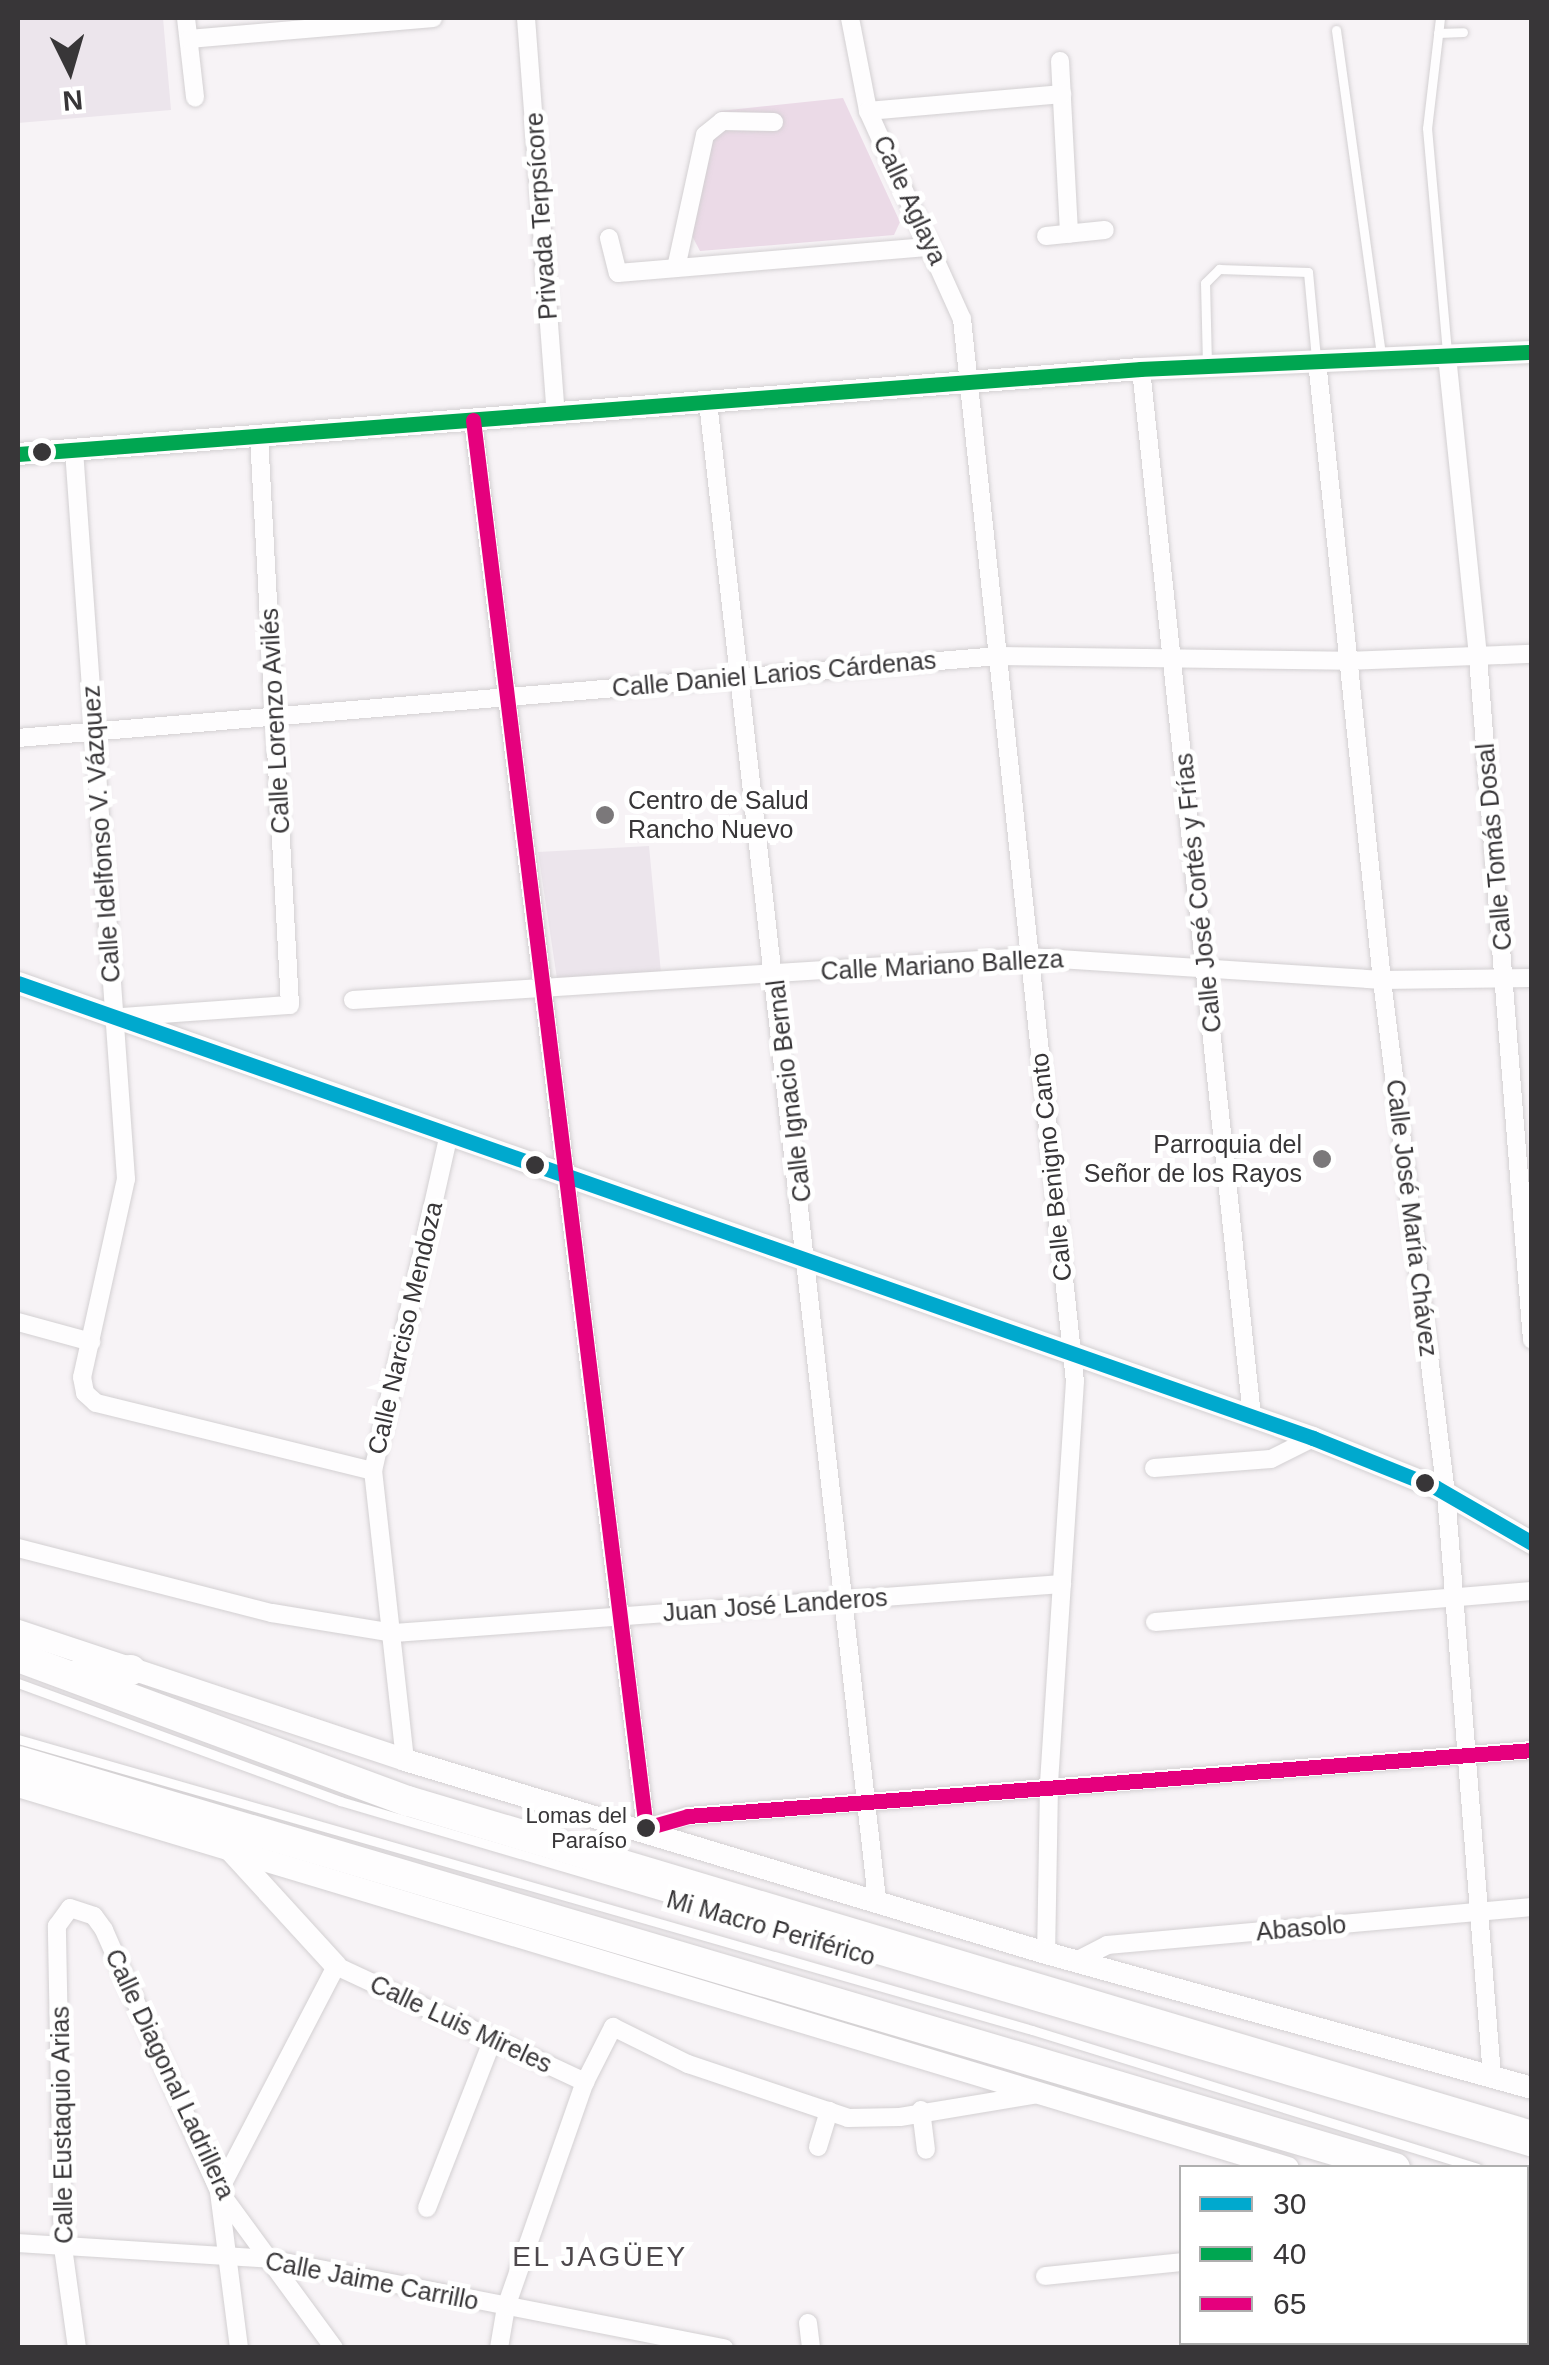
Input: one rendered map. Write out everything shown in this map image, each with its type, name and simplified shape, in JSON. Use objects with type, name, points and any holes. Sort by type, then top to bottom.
[{"type":"highway","points":[[18,1643],[48,1663]]},
{"type":"highway","points":[[18,1657],[78,1674],[274,1757],[408,1801],[1532,2136]]},
{"type":"highway","points":[[78,1674],[132,1670]]},
{"type":"highway","points":[[18,1761],[1385,2165]]},
{"type":"street","points":[[186,18],[196,98]]},
{"type":"street","points":[[189,39],[321,22],[432,18]]},
{"type":"street","name":"Privada Terpsícore","points":[[526,18],[556,414]]},
{"type":"street","name":"Calle Aglaya","points":[[850,18],[868,111],[962,320],[970,382]]},
{"type":"street","points":[[1060,61],[1069,234]]},
{"type":"street","points":[[868,111],[1062,94]]},
{"type":"street","points":[[676,268],[705,135],[722,121],[774,122]]},
{"type":"street","points":[[1046,236],[1105,230]]},
{"type":"street","points":[[610,238],[618,273],[930,247]]},
{"type":"street","points":[[18,454],[1141,369],[1532,352]]},
{"type":"street","name":"Calle Tomás Dosal","points":[[1447,356],[1478,657],[1528,1246],[1532,1340]]},
{"type":"street","name":"Calle José María Chávez","points":[[1316,362],[1382,980],[1446,1493],[1470,1754],[1492,2076]]},
{"type":"street","name":"Calle José Cortés y Frías","points":[[1141,369],[1252,1417]]},
{"type":"street","name":"Calle Benigno Canto","points":[[970,382],[1072,1355],[1050,1786],[1046,1953]]},
{"type":"street","name":"Calle Ignacio Bernal","points":[[708,402],[810,1264],[870,1801],[877,1899]]},
{"type":"street","points":[[472,420],[646,1828]]},
{"type":"street","name":"Calle Lorenzo Avilés","points":[[114,1017],[290,1005],[259,436]]},
{"type":"street","name":"Calle Idelfonso V. Vázquez","points":[[74,450],[126,1179],[91,1342],[85,1393],[96,1404],[373,1471]]},
{"type":"street","name":"Calle Daniel Larios Cárdenas","points":[[18,738],[999,656],[1346,661],[1532,654]]},
{"type":"street","name":"Calle Mariano Balleza","points":[[353,1000],[1028,957],[1382,980],[1532,978]]},
{"type":"street","points":[[18,983],[1313,1438],[1446,1493],[1532,1543]]},
{"type":"street","name":"Calle Narciso Mendoza","points":[[405,1760],[394,1633],[373,1471],[449,1135]]},
{"type":"street","points":[[18,1322],[91,1342]]},
{"type":"street","points":[[1154,1468],[1271,1459],[1313,1438]]},
{"type":"street","name":"Juan José Landeros","points":[[18,1548],[272,1613],[394,1633],[1062,1584]]},
{"type":"street","points":[[1154,1622],[1532,1592]]},
{"type":"street","points":[[18,1631],[405,1760],[646,1828],[1046,1953],[1532,2088]]},
{"type":"street","points":[[646,1828],[688,1816],[1532,1750]]},
{"type":"street","points":[[18,1786],[1054,2094],[1279,2165]]},
{"type":"street","points":[[228,1849],[336,1966],[220,2191],[239,2348]]},
{"type":"street","name":"Abasolo","points":[[1076,1960],[1096,1946],[1532,1907]]},
{"type":"street","name":"Calle Diagonal Ladrillera","points":[[70,1908],[94,1916],[104,1930],[220,2191],[334,2348]]},
{"type":"street","name":"Calle Eustaquio Arias","points":[[70,1908],[57,1926],[63,2247],[77,2348]]},
{"type":"street","name":"Calle Luis Mireles","points":[[336,1966],[585,2082]]},
{"type":"street","points":[[499,2348],[506,2307],[585,2082],[613,2027],[688,2064],[829,2111],[883,2117],[1054,2094]]},
{"type":"street","points":[[428,2208],[493,2038]]},
{"type":"street","points":[[921,2110],[926,2150]]},
{"type":"street","points":[[818,2147],[829,2111]]},
{"type":"street","points":[[1251,2125],[1304,2165]]},
{"type":"street","name":"Calle Jaime Carrillo","points":[[18,2243],[269,2259],[724,2348]]},
{"type":"street","points":[[1045,2276],[1179,2262]]},
{"type":"street","points":[[808,2323],[811,2348]]},
{"type":"lane","points":[[1440,18],[1427,128],[1447,356]]},
{"type":"lane","points":[[1336,30],[1381,358]]},
{"type":"lane","points":[[1438,33],[1463,32]]},
{"type":"lane","points":[[1206,366],[1205,283],[1219,269],[1308,272],[1316,362]]},
{"type":"lane","name":"Mi Macro Periférico","points":[[18,1683],[340,1801],[1532,2152]]},
{"type":"lane","name":"Mi Macro Periférico","points":[[18,1739],[1032,2030],[1466,2165]]},
{"type":"shaded area","points":[[18,18],[163,18],[171,110],[18,123]]},
{"type":"shaded area","points":[[843,98],[900,222],[894,235],[700,251],[691,234],[720,111]]},
{"type":"shaded area","points":[[649,846],[661,973],[557,979],[538,852]]},
{"type":"transit line","name":"40","points":[[18,454],[1141,369],[1532,352]]},
{"type":"transit line","name":"65","points":[[473,420],[646,1828],[688,1816],[1532,1750]]},
{"type":"transit line","name":"30","points":[[18,983],[1313,1438],[1435,1487],[1532,1543]]},
{"type":"place","name":"Centro de Salud Rancho Nuevo","points":[[605,815]]},
{"type":"place","name":"Parroquia del Señor de los Rayos","points":[[1322,1159]]},
{"type":"place","name":"Lomas del Paraíso","points":[[646,1828]]},
{"type":"district","name":"EL JAGÜEY","points":[[600,2257]]}]
